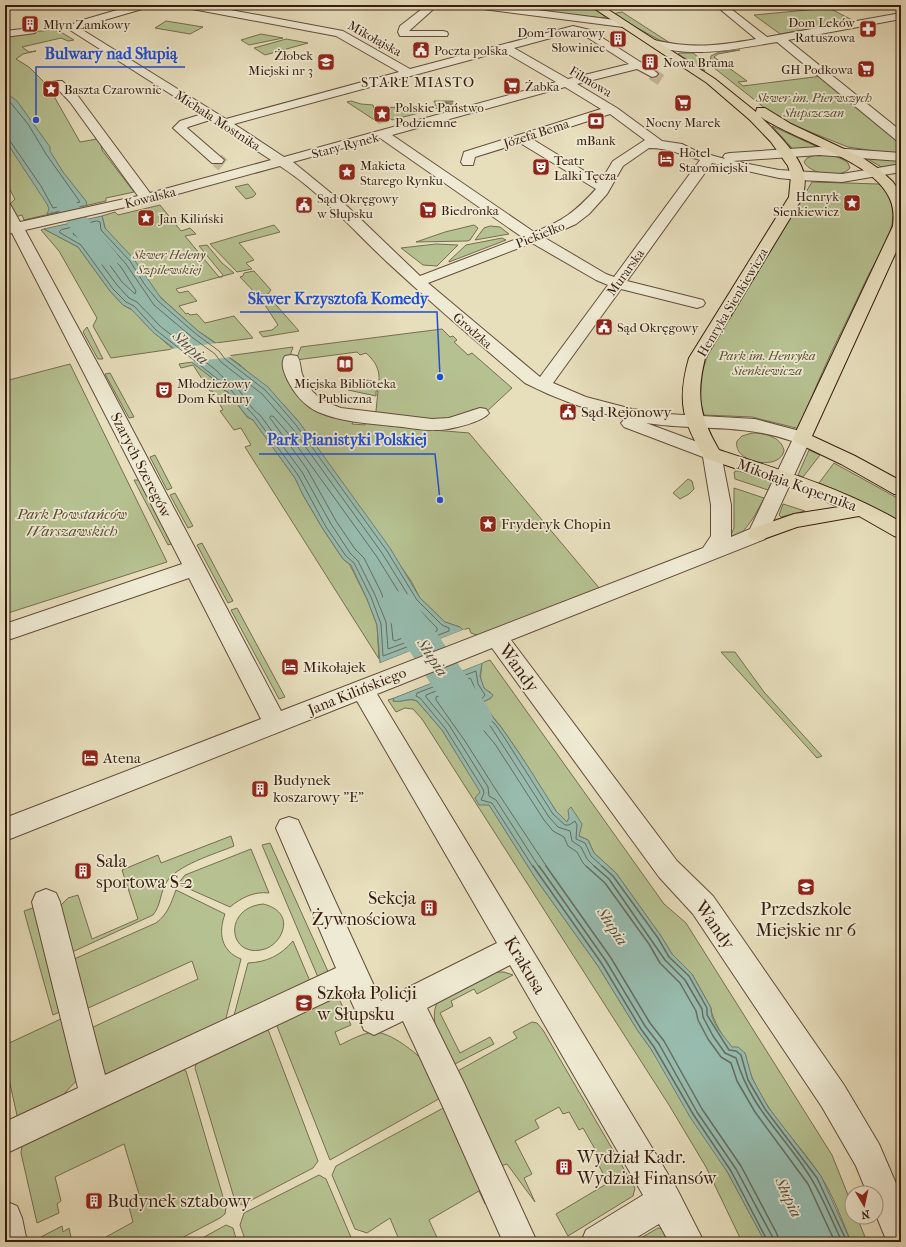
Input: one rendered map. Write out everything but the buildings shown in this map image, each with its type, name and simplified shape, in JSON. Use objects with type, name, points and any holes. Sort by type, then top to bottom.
[{"type":"main road","points":[[594,5],[719,86],[750,113],[776,139],[787,152],[795,166],[798,176]]},
{"type":"main road","points":[[659,32],[690,50],[706,63],[714,73],[768,117],[788,129],[839,152],[874,173],[889,186],[899,198],[901,215],[900,226],[802,438],[848,460],[901,489]]},
{"type":"main road","name":"Henryka Sienkiewicza","points":[[712,454],[695,422],[689,398],[692,374],[697,358],[796,197],[798,176]]},
{"type":"main road","name":"Mikołaja Kopernika","points":[[712,454],[838,498],[863,509],[901,531]]},
{"type":"main road","points":[[758,534],[794,521],[863,509]]},
{"type":"street","name":"Michała Mostnika","points":[[145,5],[76,27],[75,30],[212,115],[282,162]]},
{"type":"street","name":"Mikołajska","points":[[187,5],[339,33],[408,73]]},
{"type":"street","points":[[433,5],[404,28],[402,32],[404,34],[443,34]]},
{"type":"street","points":[[475,5],[623,24]]},
{"type":"street","points":[[720,5],[765,41]]},
{"type":"street","points":[[654,43],[666,47],[690,50],[717,49],[901,16]]},
{"type":"street","points":[[224,123],[577,29],[586,32],[652,74]]},
{"type":"street","points":[[5,34],[31,31]]},
{"type":"street","points":[[779,38],[901,137]]},
{"type":"street","name":"Filmowa","points":[[505,48],[568,83],[611,110],[658,144]]},
{"type":"street","points":[[706,63],[711,53],[717,49]]},
{"type":"street","points":[[382,134],[568,83],[640,65]]},
{"type":"street","points":[[58,84],[74,99],[147,198]]},
{"type":"street","name":"Józefa Bema","points":[[468,162],[469,155],[611,110]]},
{"type":"street","points":[[212,115],[184,124],[179,128],[234,175]]},
{"type":"street","name":"Stary Rynek","points":[[282,162],[382,134],[532,237],[601,277],[617,283],[697,303]]},
{"type":"street","points":[[521,138],[603,188]]},
{"type":"street","points":[[755,155],[776,139]]},
{"type":"street","points":[[658,144],[680,148],[693,154],[730,164],[779,174],[798,176],[836,178],[901,168]]},
{"type":"street","name":"Piekiełko","points":[[418,282],[555,229],[571,220],[590,206],[618,164],[644,145],[658,144]]},
{"type":"street","points":[[709,158],[819,151],[901,157]]},
{"type":"street","name":"Murarska","points":[[542,386],[709,158]]},
{"type":"street","name":"Kowalska","points":[[11,229],[147,198],[282,162]]},
{"type":"street","name":"Grodzka","points":[[282,162],[298,172],[331,199],[418,282],[531,380],[542,386],[608,410],[650,418],[768,427],[802,438]]},
{"type":"street","name":"Szarych Szeregów","points":[[5,207],[11,229],[92,370],[275,723]]},
{"type":"street","points":[[291,360],[291,367],[296,382],[307,398],[327,410],[343,415],[435,424],[456,422],[480,413]]},
{"type":"street","name":"Grodzka","points":[[608,410],[627,422],[712,454]]},
{"type":"street","points":[[710,553],[721,536],[721,505],[712,454],[729,432],[742,424]]},
{"type":"street","points":[[758,534],[802,438]]},
{"type":"street","name":"Jana Kilińskiego","points":[[5,830],[758,534]]},
{"type":"street","points":[[5,633],[194,568]]},
{"type":"street","name":"Wandy","points":[[487,640],[668,869],[703,905],[833,1096],[868,1155],[901,1235]]},
{"type":"street","name":"Krakusa","points":[[371,686],[515,948],[687,1242]]},
{"type":"street","points":[[289,828],[374,1020],[515,948]]},
{"type":"street","points":[[46,902],[95,1095]]},
{"type":"street","points":[[5,1138],[354,974]]},
{"type":"street","points":[[409,1002],[454,1096],[520,1242]]},
{"type":"street","points":[[598,1242],[664,1201]]},
{"type":"street","points":[[5,1218],[10,1242]]},
{"type":"green space","points":[[491,5],[589,5],[606,17],[602,18]]},
{"type":"green space","points":[[829,8],[854,21],[780,34],[754,15]]},
{"type":"green space","points":[[622,12],[670,43],[661,41],[612,14]]},
{"type":"green space","points":[[166,21],[203,27],[190,34],[155,28]]},
{"type":"green space","points":[[51,30],[59,31],[74,40],[68,41],[61,38],[22,47],[29,52],[36,51],[23,54],[16,59],[29,67],[48,86],[44,89],[51,91],[80,142],[97,139],[101,144],[102,150],[134,192],[106,198],[106,201],[24,220],[22,215],[15,217],[9,205],[15,199],[5,181],[5,35]]},
{"type":"green space","points":[[261,34],[283,38],[249,45],[241,40]]},
{"type":"green space","points":[[286,39],[308,43],[265,55],[254,48]]},
{"type":"green space","name":"Skwer im. Pierwszych Słupszczan","points":[[740,50],[718,54],[714,57],[747,81],[738,82],[743,86],[822,76],[901,140],[901,155],[848,147],[795,126],[766,109],[710,63],[711,56],[719,52]]},
{"type":"green space","points":[[693,53],[698,57],[699,63],[705,71],[678,54]]},
{"type":"green space","points":[[351,101],[373,105],[374,108],[434,106],[436,105],[434,101],[453,101],[437,103],[453,104],[392,120],[386,116],[391,114],[388,111],[378,114],[389,121],[379,123],[347,102]]},
{"type":"green space","points":[[772,126],[820,148],[793,149]]},
{"type":"green space","points":[[818,154],[838,157],[848,163],[850,168],[840,174],[819,173],[804,162],[807,158]]},
{"type":"green space","points":[[866,158],[901,160],[901,164],[883,168]]},
{"type":"green space","name":"Park im. Henryka Sienkiewicza","points":[[812,182],[879,184],[889,198],[893,216],[887,240],[867,278],[814,390],[800,429],[752,417],[704,415],[699,401],[699,393],[701,377],[708,355]]},
{"type":"green space","points":[[248,184],[256,194],[253,197],[246,199],[235,187]]},
{"type":"green space","name":"Skwer Heleny Szpilewskiej","points":[[160,205],[181,231],[190,228],[196,234],[185,236],[220,277],[176,289],[179,293],[188,291],[197,301],[179,306],[186,314],[197,314],[205,323],[234,316],[253,338],[216,343],[198,331],[157,294],[145,276],[105,228],[102,216],[115,212],[118,215]]},
{"type":"green space","points":[[274,225],[280,232],[239,243],[254,260],[246,263],[252,269],[237,272],[210,244]]},
{"type":"green space","points":[[474,225],[478,228],[470,240],[467,241],[416,242],[445,232]]},
{"type":"green space","points":[[490,226],[500,227],[509,234],[475,240],[484,228]]},
{"type":"green space","points":[[44,229],[78,247],[110,291],[123,305],[134,311],[150,329],[173,349],[111,358],[93,326],[97,318],[59,251],[41,230]]},
{"type":"green space","points":[[502,238],[506,240],[449,262],[466,245]]},
{"type":"green space","points":[[436,244],[458,245],[437,266],[423,265],[401,248]]},
{"type":"green space","points":[[207,245],[222,263],[234,273],[222,276],[223,275],[199,246]]},
{"type":"green space","points":[[254,271],[271,290],[268,294],[259,297],[240,277],[243,276],[244,273]]},
{"type":"green space","points":[[269,297],[299,331],[263,337],[259,332],[272,330],[278,325],[261,299]]},
{"type":"green space","points":[[87,327],[103,359],[98,359],[83,332]]},
{"type":"green space","points":[[442,329],[450,337],[453,336],[457,340],[454,342],[468,355],[472,353],[512,388],[484,414],[411,425],[410,428],[469,433],[600,589],[479,636],[471,633],[469,628],[463,630],[460,627],[445,622],[420,598],[411,581],[299,422],[281,402],[239,364],[227,356],[293,347],[287,365],[297,390],[354,419],[352,424],[365,425],[367,421],[375,421],[378,391],[376,391],[376,396],[348,390],[366,380],[379,382],[378,369],[372,359],[366,353],[360,355],[357,352],[296,360],[301,347]]},
{"type":"green space","points":[[192,362],[212,378],[216,385],[230,394],[247,417],[253,420],[295,478],[323,529],[343,559],[350,565],[367,599],[377,625],[379,659],[245,447],[251,445],[241,428],[234,430],[220,411],[223,410],[212,391],[210,391],[193,365],[181,368],[179,364]]},
{"type":"green space","name":"Park Powstańców Warszawskich","points":[[70,364],[167,562],[5,614],[5,381]]},
{"type":"green space","points":[[110,373],[134,417],[129,418],[105,374]]},
{"type":"green space","points":[[752,433],[771,436],[779,441],[784,450],[781,457],[775,461],[766,463],[749,459],[742,455],[737,449],[737,441],[742,436]]},
{"type":"green space","points":[[809,450],[820,455],[803,477],[798,475]]},
{"type":"green space","points":[[155,455],[172,488],[167,490],[150,457]]},
{"type":"green space","points":[[834,463],[901,500],[901,524],[854,498],[819,483]]},
{"type":"green space","points":[[736,471],[772,482],[768,490],[735,479],[734,472]]},
{"type":"green space","points":[[688,479],[692,481],[694,489],[680,499],[673,493]]},
{"type":"green space","points":[[134,480],[142,480],[174,543],[168,545]]},
{"type":"green space","points":[[734,488],[764,498],[755,515],[744,530],[735,539],[729,539],[734,528]]},
{"type":"green space","points":[[175,493],[193,526],[188,528],[170,495]]},
{"type":"green space","points":[[783,504],[805,511],[781,517],[779,515]]},
{"type":"green space","points":[[202,543],[233,601],[228,603],[197,545]]},
{"type":"green space","points":[[237,608],[285,697],[279,699],[231,610]]},
{"type":"green space","points":[[721,652],[735,652],[764,692],[822,756],[817,758]]},
{"type":"green space","points":[[490,660],[664,904],[686,923],[832,1155],[844,1185],[844,1225],[825,1183],[765,1102],[756,1087],[749,1070],[745,1053],[733,1048],[723,1035],[713,1017],[711,1008],[692,974],[672,954],[616,873],[594,853],[588,840],[579,836],[569,818],[567,822],[556,811],[513,743],[485,706],[483,702],[491,698],[490,692],[483,687],[481,683],[482,663]]},
{"type":"green space","points":[[394,698],[393,701],[417,701],[442,730],[536,879],[598,966],[638,1031],[651,1049],[728,1173],[765,1242],[742,1242],[706,1167],[669,1105],[422,719],[413,709],[405,708],[396,712],[388,700]]},
{"type":"green space","points":[[231,836],[234,846],[187,865],[171,877],[164,887],[158,907],[153,915],[70,953],[60,906],[68,898],[78,895],[92,939],[138,919],[122,870],[158,855],[161,863]]},
{"type":"green space","points":[[270,843],[330,976],[320,982],[262,845]]},
{"type":"green space","points":[[251,849],[269,893],[253,894],[230,907],[178,884],[185,875]]},
{"type":"green space","points":[[176,890],[225,914],[222,928],[223,941],[225,946],[234,956],[241,959],[224,1026],[106,1082],[91,1028],[198,979],[192,961],[86,1009],[72,960],[156,923],[160,920],[171,904]]},
{"type":"green space","points":[[263,904],[277,910],[280,914],[284,922],[282,932],[279,938],[268,948],[253,950],[243,947],[237,941],[235,932],[236,923],[241,914],[250,908]]},
{"type":"green space","points":[[36,907],[64,1010],[53,1015],[24,911]]},
{"type":"green space","points":[[293,941],[312,986],[232,1023],[248,963],[267,960],[283,951]]},
{"type":"green space","points":[[492,972],[504,972],[513,975],[477,994],[474,989],[451,1001],[453,1006],[440,1013],[460,1053],[490,1037],[494,1044],[451,1066],[436,1030],[434,1020],[438,1002],[449,992]]},
{"type":"green space","points":[[336,992],[351,1025],[335,1032],[340,1045],[357,1037],[374,1032],[387,1035],[395,1039],[422,1059],[431,1071],[444,1096],[330,1160],[275,1021]]},
{"type":"green space","points":[[65,1017],[82,1075],[57,1101],[18,1120],[5,1061],[5,1045]]},
{"type":"green space","points":[[532,1022],[537,1023],[543,1030],[635,1188],[633,1196],[568,1236],[556,1214],[608,1183],[596,1160],[600,1158],[583,1128],[579,1130],[569,1112],[563,1114],[559,1107],[535,1120],[539,1128],[515,1141],[532,1174],[524,1178],[535,1202],[507,1164],[498,1167],[454,1073],[517,1038],[513,1032]]},
{"type":"green space","points":[[267,1027],[318,1161],[313,1168],[242,1205],[235,1201],[195,1068],[197,1061]]},
{"type":"green space","points":[[179,1067],[186,1071],[226,1207],[225,1214],[174,1242],[97,1242],[133,1222],[127,1200],[139,1194],[124,1144],[55,1177],[61,1201],[57,1204],[59,1213],[37,1223],[21,1153],[22,1146],[25,1142]]},
{"type":"green space","points":[[447,1106],[493,1199],[485,1204],[479,1191],[429,1220],[439,1242],[400,1242],[390,1218],[367,1233],[355,1229],[332,1175],[336,1166]]},
{"type":"green space","points":[[319,1175],[326,1179],[353,1242],[246,1242],[240,1225],[244,1213]]},
{"type":"green space","points":[[226,1225],[233,1228],[237,1242],[195,1242]]},
{"type":"green space","points":[[844,1225],[860,1225],[867,1242],[851,1242]]},
{"type":"green space","points":[[62,1226],[63,1232],[69,1228],[72,1242],[42,1242],[41,1237]]},
{"type":"green space","points":[[658,1228],[665,1229],[677,1242],[634,1242]]},
{"type":"water","points":[[5,92],[17,101],[50,147],[50,151],[63,172],[86,201],[87,205],[47,214],[49,209],[47,204],[5,140]]},
{"type":"water","points":[[102,216],[105,228],[133,258],[161,298],[198,331],[222,348],[227,356],[268,387],[299,422],[390,548],[420,598],[445,622],[460,627],[463,630],[380,663],[377,625],[351,565],[343,559],[323,529],[295,478],[253,420],[243,412],[229,393],[154,333],[131,309],[123,305],[110,291],[78,247],[44,229]]},
{"type":"water","points":[[482,663],[480,676],[484,688],[493,695],[491,698],[483,702],[488,711],[513,743],[556,811],[567,822],[569,818],[568,810],[571,807],[582,824],[579,836],[588,840],[594,853],[616,873],[672,954],[692,974],[711,1008],[711,1013],[718,1029],[732,1047],[738,1047],[745,1053],[752,1078],[768,1107],[821,1176],[851,1242],[765,1242],[728,1173],[690,1117],[651,1049],[638,1031],[598,966],[536,879],[489,805],[479,805],[475,798],[480,792],[442,730],[417,701],[393,701],[394,698]]},
{"type":"pier","points":[[218,343],[232,357],[189,362],[170,349]]},
{"type":"pier","points":[[465,629],[464,632],[381,665],[378,664]]},
{"type":"pier","points":[[481,661],[484,662],[392,698],[393,696]]},
{"type":"waterway","name":"Słupia","points":[[5,112],[81,227],[108,259]]},
{"type":"waterway","name":"Słupia","points":[[397,604],[474,718]]},
{"type":"tunnel","points":[[652,74],[661,80]]},
{"type":"tunnel","points":[[217,160],[223,165]]},
{"type":"place","name":"Młyn Zamkowy","points":[[30,24]]},
{"type":"place","name":"Dom Leków Ratuszowa","points":[[868,29]]},
{"type":"place","name":"Dom Towarowy Słowiniec","points":[[618,39]]},
{"type":"place","name":"Poczta polska","points":[[421,50]]},
{"type":"place","name":"Żłobek Miejski nr 3","points":[[326,62]]},
{"type":"place","name":"Nowa Brama","points":[[650,62]]},
{"type":"place","name":"GH Podkowa","points":[[866,69]]},
{"type":"place","name":"Żabka","points":[[512,86]]},
{"type":"place","name":"Baszta Czarownic","points":[[51,89]]},
{"type":"place","name":"Nocny Marek","points":[[683,103]]},
{"type":"place","name":"Polskie Państwo Podziemne","points":[[382,114]]},
{"type":"place","name":"Bulwary nad Słupią","points":[[36,120]]},
{"type":"place","name":"mBank","points":[[596,121]]},
{"type":"place","name":"Hotel Staromiejski","points":[[666,159]]},
{"type":"place","name":"Teatr Lalki Tęcza","points":[[541,167]]},
{"type":"place","name":"Makieta Starego Rynku","points":[[347,172]]},
{"type":"place","name":"Henryk Sienkiewicz","points":[[852,203]]},
{"type":"place","name":"Sąd Okręgowy w Słupsku","points":[[304,205]]},
{"type":"place","name":"Biedronka","points":[[428,210]]},
{"type":"place","name":"Jan Kiliński","points":[[146,218]]},
{"type":"place","name":"Sąd Okręgowy","points":[[604,327]]},
{"type":"place","name":"Miejska Biblioteka Publiczna","points":[[345,364]]},
{"type":"place","name":"Skwer Krzysztofa Komedy","points":[[440,377]]},
{"type":"place","name":"Młodzieżowy Dom Kultury","points":[[164,390]]},
{"type":"place","name":"Sąd Rejonowy","points":[[568,412]]},
{"type":"place","name":"Park Pianistyki Polskiej","points":[[440,500]]},
{"type":"place","name":"Fryderyk Chopin","points":[[488,524]]},
{"type":"place","name":"Mikołajek","points":[[290,667]]},
{"type":"place","name":"Atena","points":[[90,758]]},
{"type":"place","name":"Budynek koszarowy \"E\"","points":[[260,789]]},
{"type":"place","name":"Sala sportowa S-2","points":[[83,871]]},
{"type":"place","name":"Przedszkole Miejskie nr 6","points":[[806,887]]},
{"type":"place","name":"Sekcja Żywnościowa","points":[[429,908]]},
{"type":"place","name":"Szkoła Policji w Słupsku","points":[[304,1003]]},
{"type":"place","name":"Wydział Kadr. Wydział Finansów","points":[[564,1167]]},
{"type":"place","name":"Budynek sztabowy","points":[[94,1201]]},
{"type":"district","name":"STARE MIASTO","points":[[418,82]]}]
